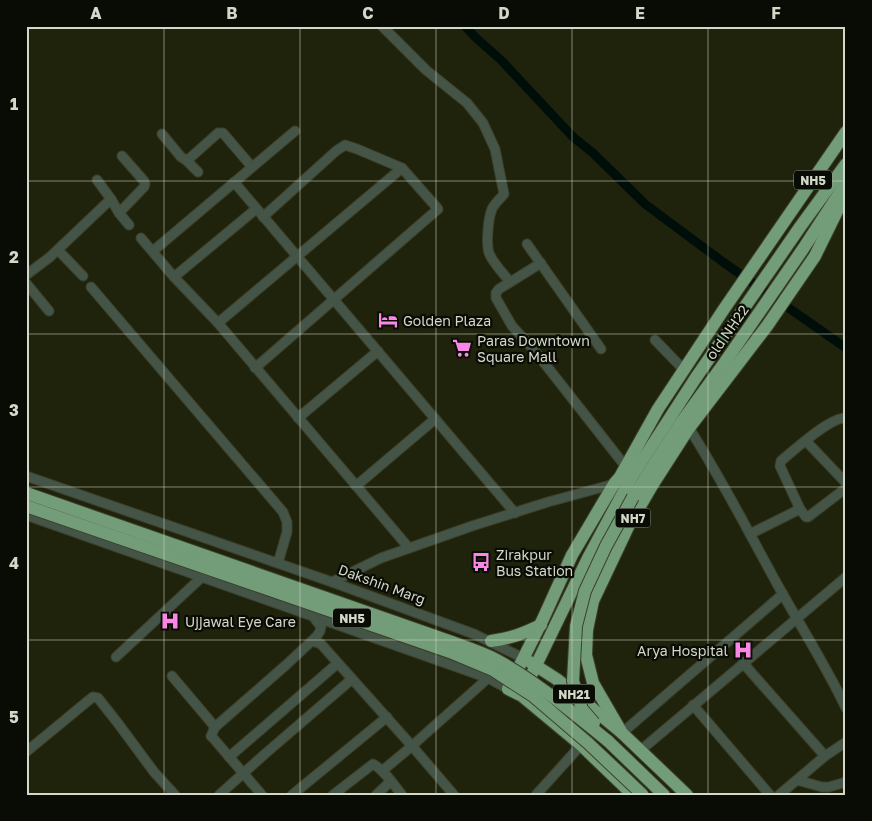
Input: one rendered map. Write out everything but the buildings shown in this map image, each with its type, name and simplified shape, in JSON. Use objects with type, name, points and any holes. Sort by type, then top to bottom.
[{"type":"highway","name":"NH5","points":[[541,624],[572,555],[626,467],[658,409],[846,132]]},
{"type":"highway","name":"NH5","points":[[536,665],[588,558],[631,478],[695,379],[846,164]]},
{"type":"highway","name":"old NH22","points":[[608,741],[582,709],[573,681],[576,626],[585,591],[606,546],[633,497],[680,424],[725,362],[846,184]]},
{"type":"highway","name":"NH7","points":[[622,733],[593,683],[586,656],[587,630],[593,601],[629,525],[653,484],[689,428],[767,326],[815,256],[846,193]]},
{"type":"highway","name":"NH5","points":[[26,493],[452,642],[494,659],[553,698],[608,741],[664,795]]},
{"type":"highway","name":"NH5","points":[[26,506],[450,652],[492,670],[533,696],[553,712],[643,795]]},
{"type":"highway","points":[[491,641],[509,639],[526,633],[541,624]]},
{"type":"highway","points":[[541,624],[508,689],[522,696],[581,745],[633,795]]},
{"type":"highway","name":"Dakshin Marg","points":[[524,658],[558,680],[622,733],[687,795]]},
{"type":"highway","points":[[522,696],[536,665]]},
{"type":"street","points":[[382,26],[426,70],[467,103],[483,123],[495,149],[504,194],[492,209],[489,221],[488,245],[494,261],[510,282]]},
{"type":"street","points":[[153,251],[295,131]]},
{"type":"street","points":[[186,160],[218,133],[223,133],[252,167]]},
{"type":"street","points":[[162,134],[181,157],[198,172]]},
{"type":"street","points":[[255,368],[438,209],[402,168],[345,145],[263,217]]},
{"type":"street","points":[[119,212],[145,184],[122,156]]},
{"type":"street","points":[[218,323],[402,168]]},
{"type":"street","points":[[97,180],[128,225]]},
{"type":"street","points":[[234,182],[515,513]]},
{"type":"street","points":[[26,275],[58,250],[111,198]]},
{"type":"street","points":[[174,277],[256,209]]},
{"type":"street","points":[[141,238],[174,277],[218,323],[409,548]]},
{"type":"street","points":[[527,244],[601,350]]},
{"type":"street","points":[[58,250],[83,276]]},
{"type":"street","points":[[541,263],[498,289],[496,298],[512,326],[534,350],[626,467]]},
{"type":"street","points":[[26,284],[50,311]]},
{"type":"street","points":[[91,287],[283,512],[287,522],[287,532],[278,563]]},
{"type":"street","points":[[655,340],[684,370]]},
{"type":"street","points":[[298,418],[378,351]]},
{"type":"street","points":[[846,418],[839,418],[825,425],[781,461],[780,466],[800,509],[808,518],[846,488]]},
{"type":"street","points":[[356,486],[435,419]]},
{"type":"street","points":[[689,428],[707,456],[846,708]]},
{"type":"street","points":[[806,441],[846,483]]},
{"type":"street","name":"Dakshin Marg","points":[[26,476],[332,582],[474,634],[524,658]]},
{"type":"street","points":[[332,582],[381,558],[472,526],[614,484]]},
{"type":"street","points":[[49,522],[59,487]]},
{"type":"street","points":[[750,534],[800,509]]},
{"type":"street","name":"NH5","points":[[26,514],[488,678],[508,689]]},
{"type":"street","points":[[116,657],[203,576]]},
{"type":"street","points":[[641,750],[846,577]]},
{"type":"street","points":[[622,733],[783,594]]},
{"type":"street","points":[[262,795],[212,736],[215,727],[313,641],[321,627],[312,615]]},
{"type":"street","points":[[313,641],[321,644],[454,795]]},
{"type":"street","points":[[229,757],[338,663]]},
{"type":"street","points":[[743,663],[825,756]]},
{"type":"street","points":[[172,676],[215,727]]},
{"type":"street","points":[[382,771],[488,678]]},
{"type":"street","points":[[219,795],[352,679]]},
{"type":"street","points":[[26,752],[93,697],[98,698],[154,772],[175,795]]},
{"type":"street","points":[[693,705],[770,795]]},
{"type":"street","points":[[292,795],[387,717]]},
{"type":"street","points":[[779,795],[825,756],[846,742]]},
{"type":"street","points":[[536,795],[581,745]]},
{"type":"street","points":[[333,795],[373,764],[382,771],[402,795]]},
{"type":"street","points":[[797,780],[822,787],[830,787],[846,782]]},
{"type":"street","points":[[376,795],[391,781]]},
{"type":"waterway","points":[[465,26],[501,60],[573,137],[593,153],[645,204],[723,262],[846,348]]},
{"type":"place","name":"Golden Plaza","points":[[388,320]]},
{"type":"place","name":"Paras Downtown Square Mall","points":[[462,348]]},
{"type":"place","name":"Zirakpur Bus Station","points":[[481,562]]},
{"type":"place","name":"Ujjawal Eye Care","points":[[170,621]]},
{"type":"place","name":"Arya Hospital","points":[[743,650]]}]
